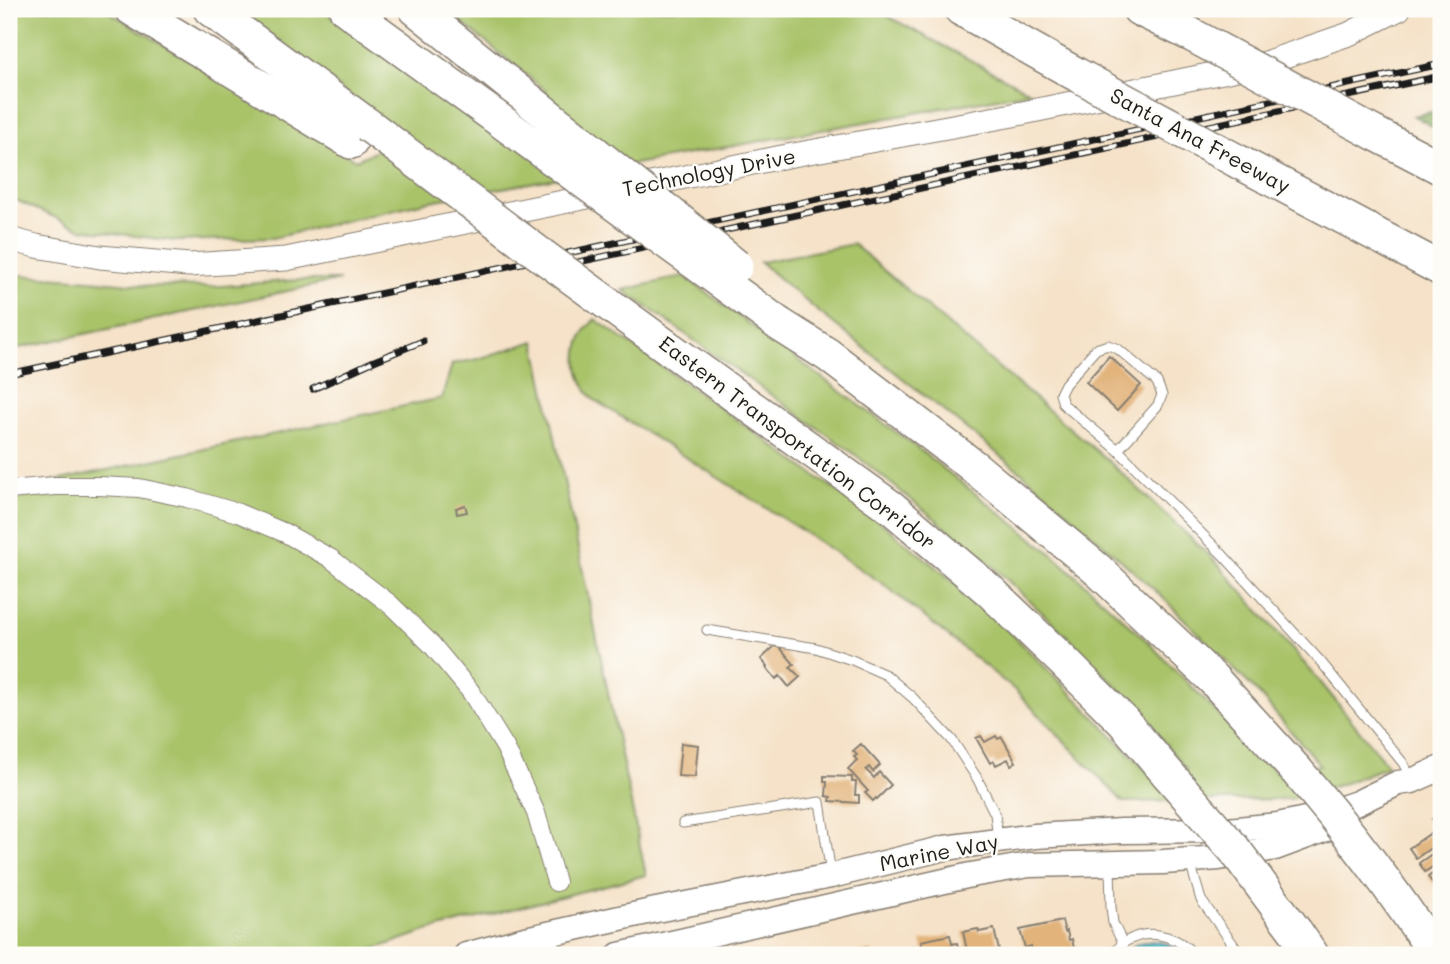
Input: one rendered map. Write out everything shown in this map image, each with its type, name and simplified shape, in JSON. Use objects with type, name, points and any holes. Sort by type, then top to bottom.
[{"type":"highway","points":[[132,9],[359,134]]},
{"type":"highway","name":"Eastern Transportation Corridor","points":[[209,9],[359,134],[537,252],[892,508],[980,583],[1123,721],[1234,849],[1304,944]]},
{"type":"highway","points":[[346,9],[494,116],[787,319]]},
{"type":"highway","points":[[416,9],[529,100],[828,355],[974,466],[1098,570],[1213,679],[1296,770],[1366,856],[1436,955]]},
{"type":"highway","name":"Santa Ana Freeway","points":[[961,9],[1074,73],[1441,269]]},
{"type":"highway","points":[[1139,9],[1435,163]]},
{"type":"main road","name":"Marine Way","points":[[466,955],[625,917],[831,876],[945,848],[1121,831],[1227,830],[1278,825],[1315,817],[1357,803],[1398,783],[1412,781],[1441,768]]},
{"type":"main road","name":"Marine Way","points":[[628,954],[971,875],[1029,865],[1219,858],[1275,848],[1322,831],[1402,793],[1412,781]]},
{"type":"main road","points":[[625,917],[628,954]]},
{"type":"main road","points":[[600,923],[606,955]]},
{"type":"street","name":"Technology Drive","points":[[9,239],[79,254],[188,265],[286,259],[769,160],[1013,115],[1262,64],[1349,34],[1399,9]]},
{"type":"street","points":[[9,490],[55,486],[139,488],[187,498],[238,513],[285,533],[330,558],[390,604],[432,645],[471,692],[505,747],[536,813],[556,882]]},
{"type":"lane","points":[[1118,450],[1158,405],[1162,395],[1157,382],[1118,349],[1108,345],[1096,349],[1065,384],[1060,394],[1063,404],[1118,450],[1223,555],[1321,662],[1403,763],[1412,781]]},
{"type":"lane","points":[[707,630],[816,648],[886,675],[913,698],[952,740],[977,778],[995,814],[998,841]]},
{"type":"lane","points":[[683,824],[820,802],[831,876]]},
{"type":"lane","points":[[1189,860],[1201,900],[1241,955]]},
{"type":"lane","points":[[1110,863],[1113,923],[1122,944]]},
{"type":"lane","points":[[1112,955],[1122,944],[1135,937],[1147,935],[1164,936],[1180,942],[1194,955]]},
{"type":"green space","points":[[9,9],[104,9],[356,160],[405,137],[233,9],[322,9],[462,112],[482,123],[546,91],[445,9],[874,9],[1031,92],[425,202],[273,238],[176,241],[81,229],[9,197]]},
{"type":"green space","points":[[1441,110],[1441,131],[1414,116]]},
{"type":"green space","points":[[853,244],[1112,464],[1216,562],[1318,679],[1388,766],[1345,783],[1291,799],[1123,802],[1016,691],[886,586],[593,399],[584,385],[578,370],[579,345],[583,334],[595,319],[875,518],[941,571],[1014,636],[1152,777],[1187,770],[1124,694],[985,559],[853,453],[623,290],[684,276],[911,443],[1051,553],[1146,640],[1275,772],[1320,765],[1257,692],[1159,594],[1031,480],[760,262]]},
{"type":"green space","points":[[9,273],[149,286],[210,287],[298,280],[340,280],[9,350]]},
{"type":"green space","points":[[535,341],[646,875],[423,932],[358,955],[9,955],[9,491],[442,398],[452,364],[478,359]]},
{"type":"water","points":[[1154,941],[1174,947],[1185,955],[1121,955],[1138,943]]},
{"type":"building","points":[[1109,356],[1141,385],[1117,411],[1086,382]]},
{"type":"building","points":[[465,505],[467,512],[457,514],[456,508]]},
{"type":"building","points":[[777,644],[794,664],[790,667],[800,677],[789,687],[780,676],[776,679],[761,659]]},
{"type":"building","points":[[981,736],[985,742],[996,736],[998,739],[1002,737],[1016,762],[1011,765],[1008,759],[996,765],[994,761],[990,763],[976,738]]},
{"type":"building","points":[[681,743],[698,745],[695,777],[678,776]]},
{"type":"building","points":[[861,744],[880,765],[873,772],[869,767],[866,770],[874,778],[879,772],[891,785],[873,801],[865,793],[868,791],[848,769],[857,760],[853,751]]},
{"type":"building","points":[[824,776],[852,777],[852,782],[856,782],[855,795],[859,795],[859,803],[830,801],[831,797],[826,796],[827,782],[824,782]]},
{"type":"building","points":[[1441,811],[1441,832],[1432,819]]},
{"type":"building","points":[[1431,833],[1438,843],[1416,858],[1409,848]]},
{"type":"building","points":[[1440,848],[1441,861],[1425,872],[1419,863]]},
{"type":"building","points":[[1441,868],[1441,882],[1435,886],[1428,877]]},
{"type":"building","points":[[1062,921],[1069,940],[1072,939],[1075,953],[1033,955],[1031,946],[1025,948],[1020,930]]},
{"type":"building","points":[[978,929],[979,932],[994,929],[1000,955],[968,955],[963,932]]},
{"type":"building","points":[[950,935],[952,944],[957,943],[960,955],[925,955],[921,941]]},
{"type":"building","points":[[872,950],[873,955],[853,955],[853,954]]},
{"type":"railway","points":[[9,374],[1441,64]]},
{"type":"railway","points":[[546,269],[1441,76]]},
{"type":"railway","points":[[313,389],[423,341]]}]
